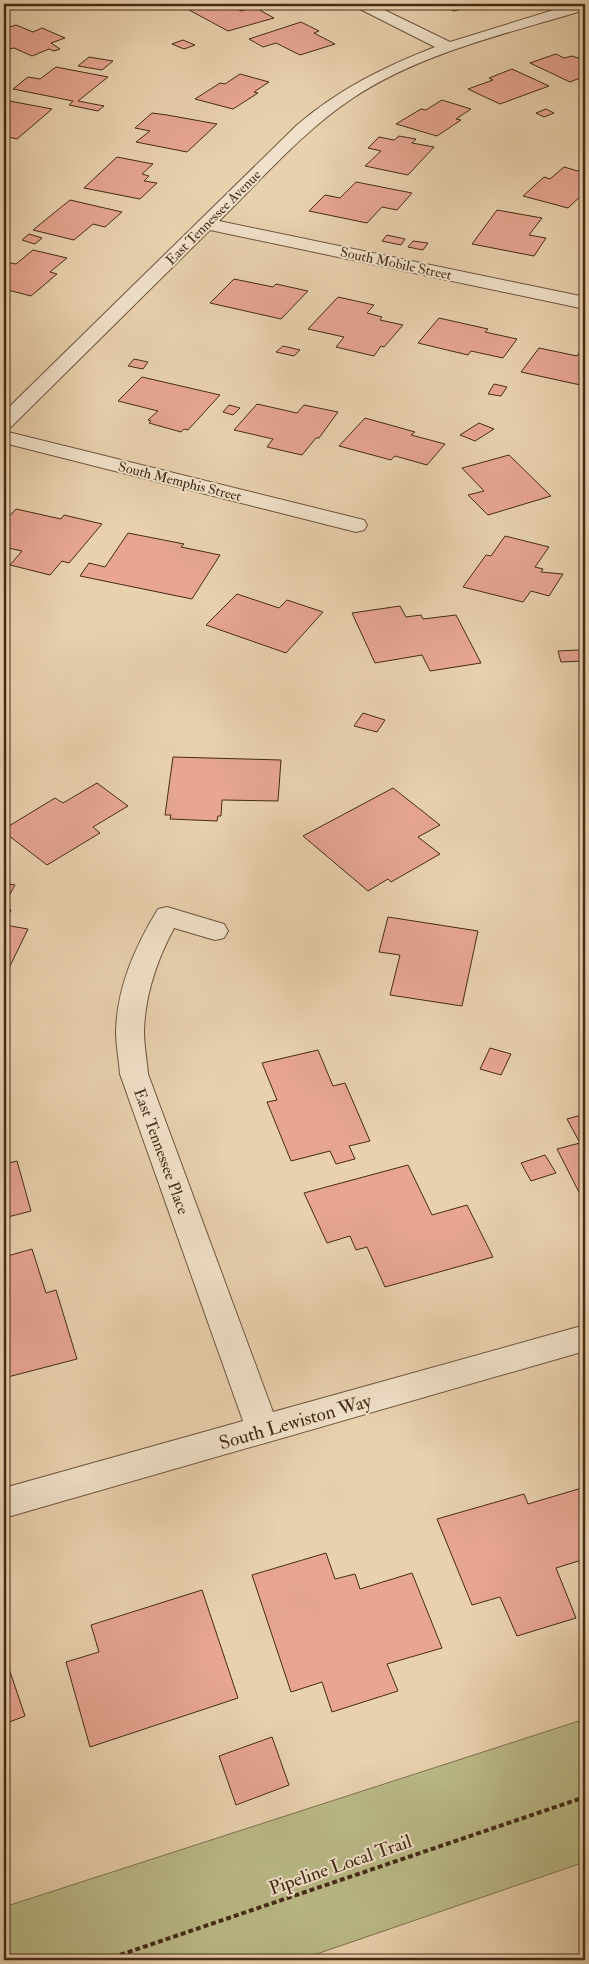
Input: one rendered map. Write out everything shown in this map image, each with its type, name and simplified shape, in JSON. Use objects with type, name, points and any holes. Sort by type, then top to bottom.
[{"type":"street","points":[[361,4],[449,48]]},
{"type":"street","name":"East Tennessee Avenue","points":[[4,423],[303,128],[335,102],[364,84],[449,48],[585,5]]},
{"type":"street","name":"South Mobile Street","points":[[207,224],[585,303]]},
{"type":"street","name":"South Memphis Street","points":[[4,437],[356,525]]},
{"type":"street","name":"East Tennessee Place","points":[[215,931],[167,916],[153,940],[137,978],[130,1032],[134,1074],[263,1430]]},
{"type":"street","name":"South Lewiston Way","points":[[4,1503],[585,1338]]},
{"type":"path","name":"Pipeline Local Trail","points":[[105,1960],[585,1797]]},
{"type":"green space","points":[[585,1719],[585,1862],[299,1960],[4,1960],[4,1907]]},
{"type":"building","points":[[211,4],[228,4],[241,11],[254,7],[274,18],[228,31],[189,10]]},
{"type":"building","points":[[439,4],[479,4],[454,11]]},
{"type":"building","points":[[301,22],[319,31],[314,33],[335,44],[300,55],[276,43],[263,47],[249,39]]},
{"type":"building","points":[[16,25],[33,32],[42,28],[65,38],[51,43],[60,49],[54,51],[49,49],[32,56],[14,48],[4,47],[4,29]]},
{"type":"building","points":[[183,40],[195,45],[184,49],[172,44]]},
{"type":"building","points":[[556,54],[564,58],[585,56],[585,76],[570,82],[530,63]]},
{"type":"building","points":[[89,57],[113,61],[102,70],[78,66]]},
{"type":"building","points":[[56,67],[108,77],[78,101],[104,106],[98,111],[69,105],[73,101],[13,89],[28,77],[40,79]]},
{"type":"building","points":[[512,69],[549,86],[500,104],[468,89],[493,80],[489,78]]},
{"type":"building","points":[[240,74],[269,82],[254,92],[258,93],[233,109],[195,99],[220,83],[225,84]]},
{"type":"building","points":[[4,100],[52,109],[17,139],[4,136]]},
{"type":"building","points":[[442,100],[471,109],[456,119],[461,120],[437,136],[396,124],[421,109],[426,110]]},
{"type":"building","points":[[546,109],[554,113],[544,117],[536,113]]},
{"type":"building","points":[[152,113],[217,124],[187,152],[136,142],[150,131],[135,128]]},
{"type":"building","points":[[399,136],[416,139],[412,143],[434,147],[408,175],[365,166],[381,151],[368,148],[379,137],[394,140]]},
{"type":"building","points":[[117,157],[153,164],[142,174],[149,176],[144,181],[157,183],[140,199],[84,188]]},
{"type":"building","points":[[564,167],[585,173],[585,186],[583,188],[585,188],[585,192],[568,208],[523,196],[544,177],[550,179]]},
{"type":"building","points":[[356,182],[412,193],[397,210],[382,207],[367,223],[309,211],[325,195],[340,198]]},
{"type":"building","points":[[70,200],[122,212],[105,227],[93,224],[74,240],[33,230]]},
{"type":"building","points":[[497,210],[542,218],[529,235],[546,238],[534,256],[472,244]]},
{"type":"building","points":[[29,234],[42,238],[35,244],[22,240]]},
{"type":"building","points":[[387,235],[405,239],[401,245],[382,241]]},
{"type":"building","points":[[413,241],[428,243],[423,250],[408,247]]},
{"type":"building","points":[[33,250],[67,258],[50,272],[57,274],[31,296],[4,289],[4,269],[11,263],[16,264]]},
{"type":"building","points":[[234,279],[273,287],[276,284],[308,291],[281,319],[210,303]]},
{"type":"building","points":[[338,297],[374,305],[367,313],[382,317],[380,320],[403,325],[384,347],[381,346],[374,356],[336,347],[344,337],[308,329]]},
{"type":"building","points":[[439,318],[488,329],[485,332],[517,339],[503,358],[471,351],[468,355],[418,343]]},
{"type":"building","points":[[283,346],[300,350],[294,356],[276,352]]},
{"type":"building","points":[[539,348],[577,356],[581,350],[585,351],[585,386],[521,372]]},
{"type":"building","points":[[134,359],[148,362],[143,369],[128,366]]},
{"type":"building","points":[[142,377],[220,395],[188,430],[184,429],[181,432],[149,423],[151,421],[148,420],[158,411],[118,401]]},
{"type":"building","points":[[494,384],[507,387],[501,396],[488,394]]},
{"type":"building","points":[[257,404],[297,413],[304,405],[338,412],[319,438],[316,438],[302,455],[267,447],[273,439],[234,430]]},
{"type":"building","points":[[229,405],[240,408],[233,415],[223,412]]},
{"type":"building","points":[[365,418],[415,432],[411,435],[445,444],[427,465],[395,456],[391,460],[339,446]]},
{"type":"building","points":[[479,423],[494,429],[475,441],[460,435]]},
{"type":"building","points":[[509,455],[551,496],[488,515],[468,495],[484,491],[462,468]]},
{"type":"building","points":[[16,509],[61,519],[64,515],[102,524],[69,563],[62,561],[50,575],[10,565],[22,551],[4,547],[4,522]]},
{"type":"building","points":[[128,533],[184,544],[181,547],[220,555],[192,599],[80,576],[89,563],[105,567]]},
{"type":"building","points":[[505,536],[549,547],[535,567],[543,569],[541,572],[563,574],[549,596],[531,591],[523,602],[463,587],[486,555],[491,556]]},
{"type":"building","points":[[237,594],[279,608],[287,600],[323,612],[286,653],[206,625]]},
{"type":"building","points":[[400,606],[406,617],[421,615],[423,619],[456,615],[481,663],[430,671],[422,655],[375,663],[352,613]]},
{"type":"building","points":[[579,650],[583,661],[561,662],[558,651]]},
{"type":"building","points":[[363,713],[385,720],[377,732],[354,726]]},
{"type":"building","points":[[173,757],[281,760],[278,801],[222,800],[221,816],[218,816],[217,821],[170,819],[171,815],[165,815]]},
{"type":"building","points":[[97,783],[128,806],[93,827],[100,833],[47,865],[4,832],[4,829],[55,798],[63,803]]},
{"type":"building","points":[[393,788],[440,825],[418,837],[440,854],[391,882],[388,879],[368,891],[303,836]]},
{"type":"building","points":[[4,883],[15,885],[4,905]]},
{"type":"building","points":[[4,908],[11,910],[5,925],[28,929],[8,970],[4,969]]},
{"type":"building","points":[[388,917],[478,931],[462,1006],[390,995],[400,955],[379,952]]},
{"type":"building","points":[[490,1048],[511,1054],[501,1075],[480,1069]]},
{"type":"building","points":[[318,1050],[333,1086],[345,1083],[370,1141],[349,1146],[355,1159],[336,1164],[330,1151],[291,1161],[267,1102],[277,1100],[262,1063]]},
{"type":"building","points":[[585,1114],[585,1204],[557,1149],[580,1143],[567,1119]]},
{"type":"building","points":[[545,1155],[556,1173],[531,1181],[521,1163]]},
{"type":"building","points":[[17,1161],[31,1211],[4,1218],[4,1164]]},
{"type":"building","points":[[408,1165],[432,1215],[467,1205],[493,1257],[385,1287],[367,1247],[356,1250],[350,1236],[327,1243],[304,1193]]},
{"type":"building","points":[[32,1249],[46,1293],[56,1290],[77,1359],[4,1378],[4,1257]]},
{"type":"building","points":[[585,1487],[585,1559],[556,1568],[576,1618],[517,1636],[500,1597],[472,1605],[437,1519],[524,1494],[528,1504]]},
{"type":"building","points":[[326,1553],[335,1579],[355,1574],[360,1589],[412,1573],[442,1648],[387,1664],[398,1691],[332,1712],[322,1682],[291,1692],[252,1575]]},
{"type":"building","points":[[202,1590],[238,1698],[90,1747],[66,1662],[99,1652],[91,1625]]},
{"type":"building","points":[[4,1654],[25,1716],[4,1724]]},
{"type":"building","points":[[272,1737],[289,1785],[236,1805],[219,1756]]}]
